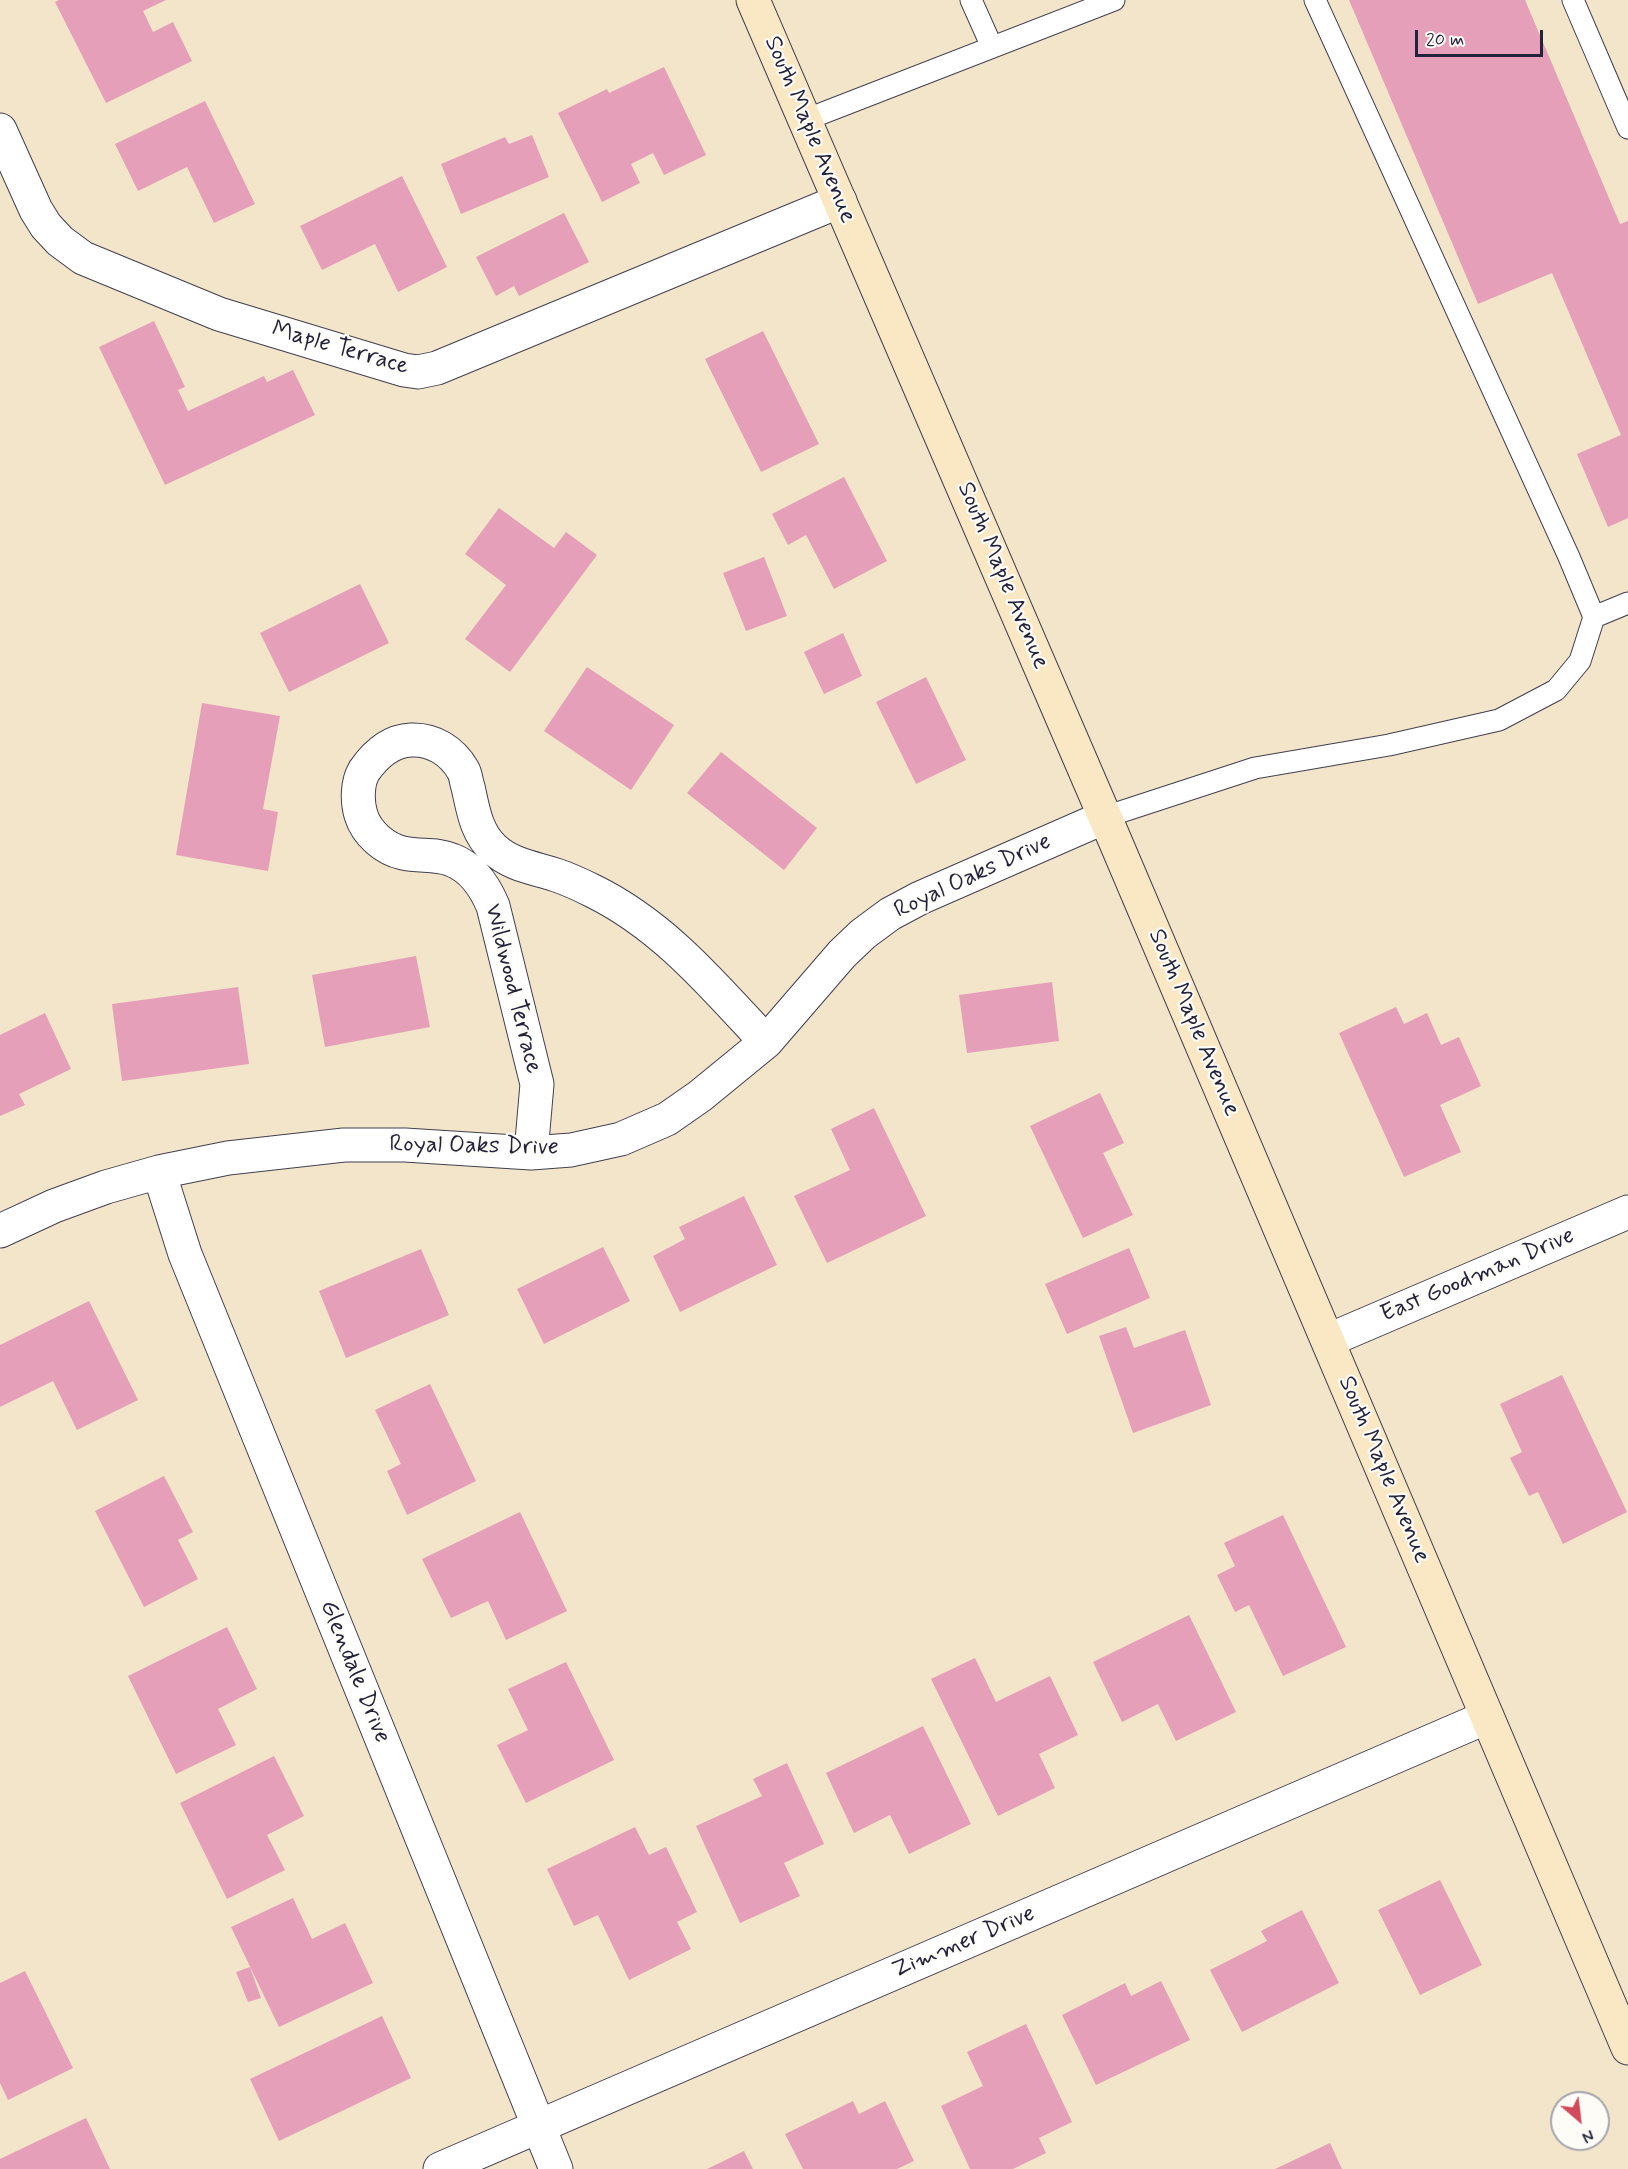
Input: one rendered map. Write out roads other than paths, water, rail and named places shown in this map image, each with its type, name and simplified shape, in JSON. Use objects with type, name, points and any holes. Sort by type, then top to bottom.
[{"type":"main road","name":"South Maple Avenue","points":[[753,0],[1106,817],[1628,2047]]},
{"type":"street","name":"Maple Terrace","points":[[0,130],[36,210],[46,226],[60,241],[83,258],[219,314],[404,370],[418,372],[437,368],[840,201]]},
{"type":"street","name":"Wildwood Terrace","points":[[531,1153],[537,1084],[493,906],[487,891],[472,873],[454,860],[435,855],[404,853],[386,847],[371,834],[361,816],[358,795],[362,775],[372,759],[382,750],[405,740],[420,740],[434,743],[448,751],[464,771],[476,822],[494,849],[516,863],[557,875],[594,891],[644,921],[687,957],[766,1042]]},
{"type":"street","name":"Royal Oaks Drive","points":[[0,1231],[54,1206],[105,1187],[159,1172],[228,1158],[344,1145],[405,1145],[531,1153],[571,1150],[621,1140],[668,1119],[766,1042],[842,954],[863,934],[890,914],[920,898],[1106,817]]},
{"type":"street","name":"Glendale Drive","points":[[159,1172],[185,1254],[556,2169]]},
{"type":"street","name":"East Goodman Drive","points":[[1329,1340],[1628,1212]]},
{"type":"street","name":"Zimmer Drive","points":[[440,2169],[1487,1717]]},
{"type":"lane","points":[[971,0],[992,47]]},
{"type":"lane","points":[[805,120],[1114,0]]},
{"type":"lane","points":[[1106,817],[1255,768],[1389,745],[1499,720],[1556,690],[1580,661],[1594,617],[1569,557],[1315,0]]},
{"type":"lane","points":[[1574,0],[1628,128]]},
{"type":"lane","points":[[1594,617],[1628,603]]},
{"type":"lane","points":[[472,873],[494,849]]}]
